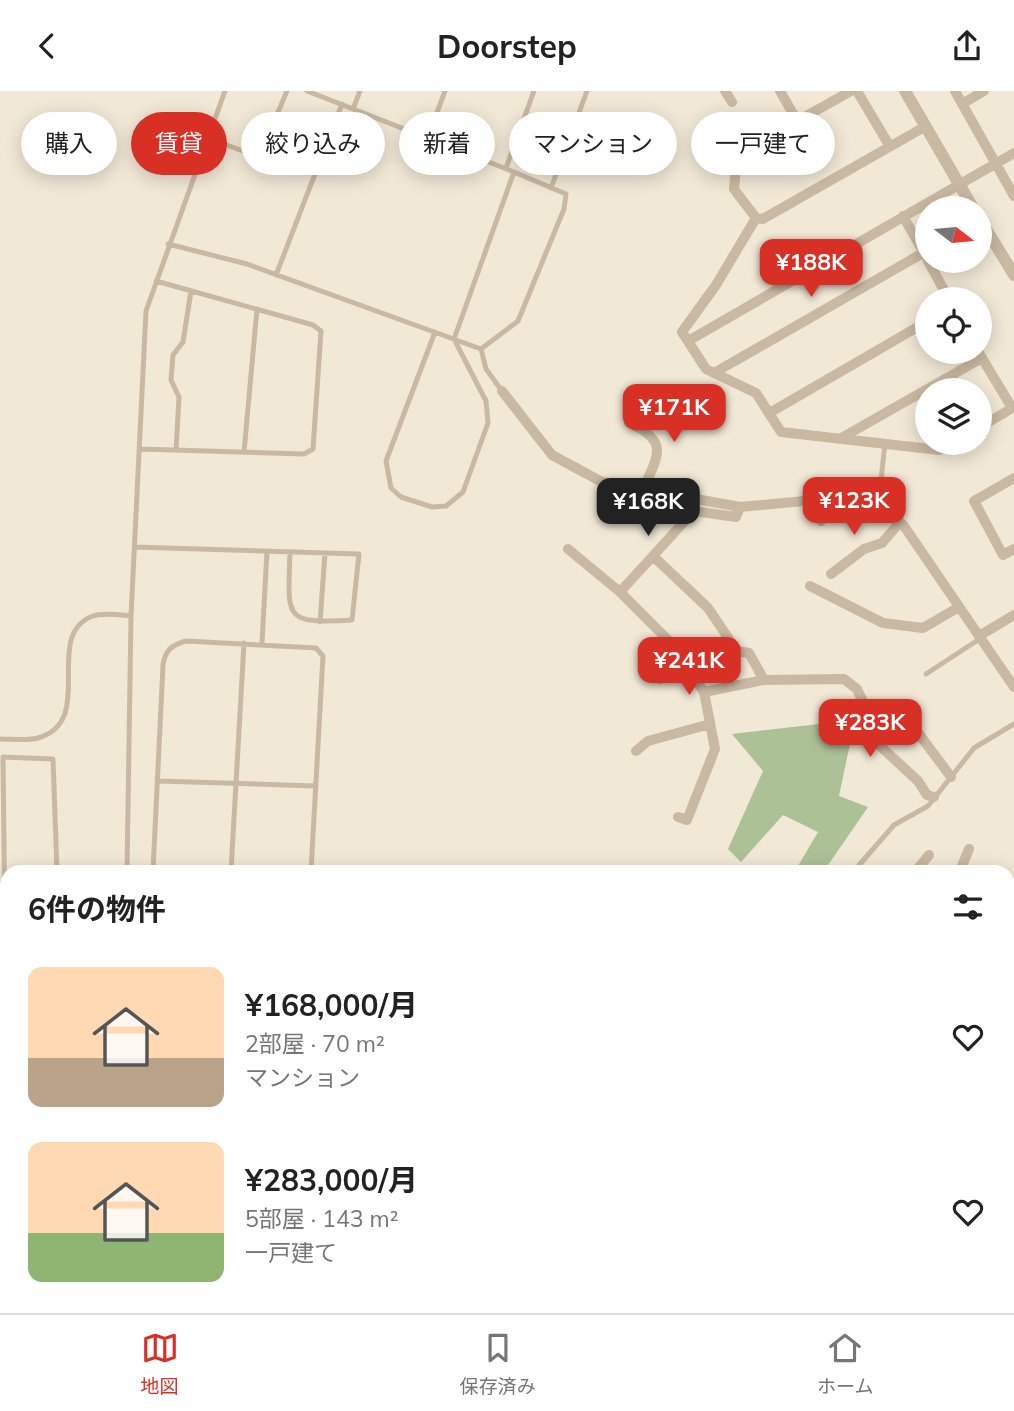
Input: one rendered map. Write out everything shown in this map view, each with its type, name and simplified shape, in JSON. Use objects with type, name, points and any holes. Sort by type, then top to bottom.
[{"type":"street","points":[[725,91],[732,102]]},
{"type":"street","points":[[780,91],[792,112]]},
{"type":"street","points":[[810,112],[851,91]]},
{"type":"street","points":[[858,91],[889,145]]},
{"type":"street","points":[[905,91],[966,196]]},
{"type":"street","points":[[955,91],[1014,196]]},
{"type":"street","points":[[962,104],[984,91]]},
{"type":"street","points":[[735,175],[734,189],[756,218],[763,219],[926,126]]},
{"type":"street","points":[[688,341],[1014,153]]},
{"type":"street","points":[[903,216],[915,238]]},
{"type":"street","points":[[756,218],[682,332],[706,369],[756,393],[771,412],[781,432],[915,447]]},
{"type":"street","points":[[992,239],[1014,275]]},
{"type":"street","points":[[714,373],[915,264]]},
{"type":"street","points":[[771,412],[915,329]]},
{"type":"street","points":[[843,437],[965,364]]},
{"type":"street","points":[[986,364],[1013,408],[992,420]]},
{"type":"street","points":[[502,391],[552,456],[602,482],[740,507],[810,500],[856,499],[878,508],[900,522],[1014,687]]},
{"type":"street","points":[[629,423],[653,436],[658,446],[658,455],[643,489]]},
{"type":"street","points":[[1014,478],[974,501],[1003,555],[1014,549]]},
{"type":"street","points":[[810,500],[821,521]]},
{"type":"street","points":[[620,592],[694,511],[736,517],[740,507]]},
{"type":"street","points":[[831,574],[864,549],[881,543],[900,522]]},
{"type":"street","points":[[575,551],[672,644],[704,692],[715,749],[687,820],[678,817]]},
{"type":"street","points":[[653,556],[708,608],[737,651]]},
{"type":"street","points":[[810,586],[883,623],[923,628],[959,607]]},
{"type":"street","points":[[980,637],[1014,615]]},
{"type":"street","points":[[696,680],[737,651],[749,653],[764,680]]},
{"type":"street","points":[[660,679],[684,662]]},
{"type":"street","points":[[704,692],[764,680],[825,684],[844,679],[857,689],[866,708],[862,723],[865,732],[918,781],[927,795],[934,797]]},
{"type":"street","points":[[746,684],[747,697]]},
{"type":"street","points":[[636,751],[648,741],[710,724]]},
{"type":"street","points":[[913,726],[951,777]]},
{"type":"street","points":[[962,865],[969,849]]},
{"type":"street","points":[[921,865],[929,855]]},
{"type":"lane","points":[[217,112],[225,91]]},
{"type":"lane","points":[[227,145],[259,157],[287,91]]},
{"type":"lane","points":[[307,91],[399,126]]},
{"type":"lane","points":[[353,109],[360,91]]},
{"type":"lane","points":[[437,112],[445,91]]},
{"type":"lane","points":[[506,167],[534,91]]},
{"type":"lane","points":[[551,188],[587,91]]},
{"type":"lane","points":[[276,275],[342,104]]},
{"type":"lane","points":[[495,163],[509,169]]},
{"type":"lane","points":[[127,865],[131,615],[146,311],[194,175]]},
{"type":"lane","points":[[435,333],[386,461],[391,488],[401,497],[432,507],[446,506],[463,492],[488,423],[486,401],[454,339],[512,175]]},
{"type":"lane","points":[[481,349],[519,321],[564,209],[566,194],[520,175]]},
{"type":"lane","points":[[169,244],[276,275],[481,349]]},
{"type":"lane","points":[[140,449],[304,454],[313,449],[321,331],[313,325],[156,281]]},
{"type":"lane","points":[[176,450],[178,397],[171,380],[173,355],[183,342],[191,291]]},
{"type":"lane","points":[[244,452],[257,309]]},
{"type":"lane","points":[[481,349],[486,369],[502,391]]},
{"type":"lane","points":[[878,508],[885,443]]},
{"type":"lane","points":[[135,547],[359,554],[352,620],[309,623],[291,609],[290,552]]},
{"type":"lane","points":[[262,643],[267,551]]},
{"type":"lane","points":[[320,622],[325,553]]},
{"type":"lane","points":[[0,739],[36,739],[56,731],[67,714],[70,640],[79,626],[94,615],[131,615]]},
{"type":"lane","points":[[926,674],[980,637]]},
{"type":"lane","points":[[153,865],[165,655],[173,645],[186,641],[316,648],[323,656],[311,865]]},
{"type":"lane","points":[[231,865],[244,643]]},
{"type":"lane","points":[[859,865],[894,825],[921,813],[974,748],[1014,724]]},
{"type":"lane","points":[[4,865],[3,757],[53,759],[57,865]]},
{"type":"lane","points":[[159,782],[315,786]]},
{"type":"green space","points":[[855,720],[839,796],[868,807],[828,865],[799,865],[818,832],[783,815],[741,862],[728,849],[763,771],[732,734]]}]
